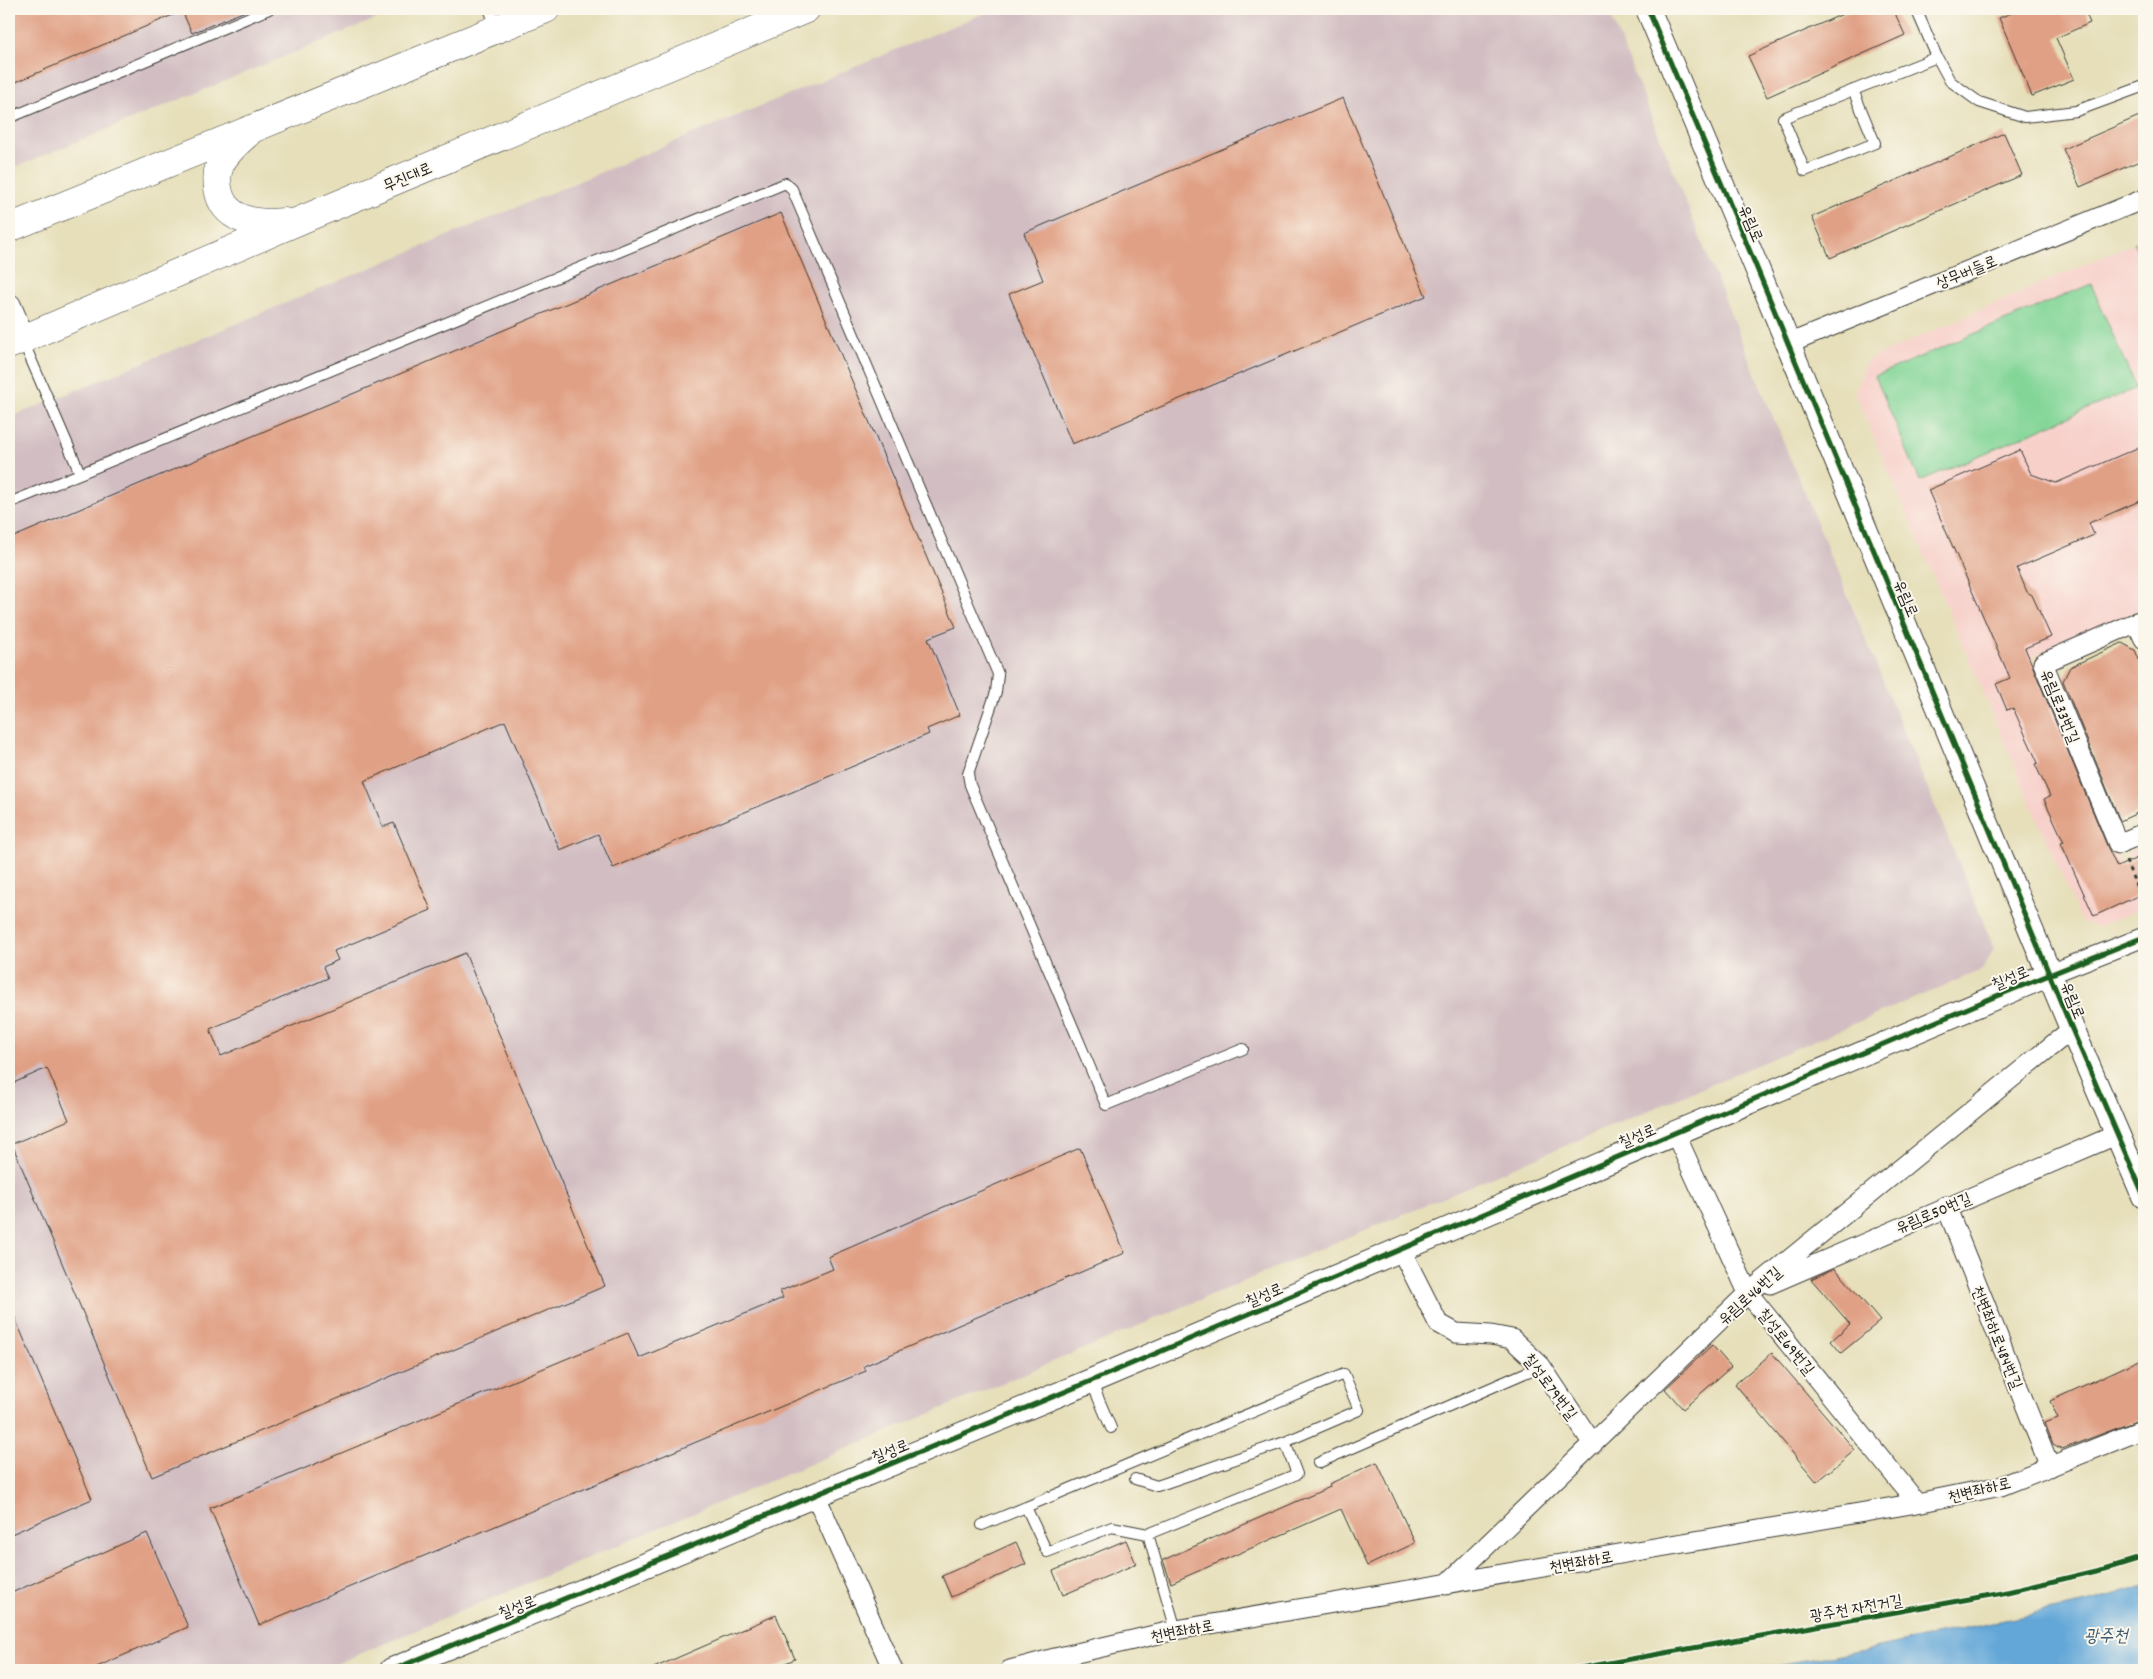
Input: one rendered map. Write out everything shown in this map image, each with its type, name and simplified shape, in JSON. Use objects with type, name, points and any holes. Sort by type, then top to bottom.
[{"type":"main road","points":[[9,228],[257,126],[493,19],[546,9]]},
{"type":"main road","name":"무진대로","points":[[16,342],[301,220],[806,9]]},
{"type":"main road","points":[[257,126],[229,152],[220,165],[217,180],[220,198],[228,211],[242,220],[258,223],[301,220]]},
{"type":"street","name":"유림로","points":[[1648,9],[2072,1030],[2118,1134],[2141,1180]]},
{"type":"street","name":"상무버들로","points":[[1788,344],[2144,199]]},
{"type":"street","points":[[9,306],[16,342]]},
{"type":"street","name":"유림로33번길","points":[[2118,844],[2043,663],[2140,620],[2144,639]]},
{"type":"street","points":[[2118,844],[2144,833]]},
{"type":"street","name":"칠성로","points":[[392,1670],[1091,1380],[2050,974],[2144,937]]},
{"type":"street","name":"유림로46번길","points":[[1446,1585],[1748,1293],[2072,1030]]},
{"type":"street","name":"칠성로69번길","points":[[1675,1133],[1748,1293],[1917,1503]]},
{"type":"street","name":"유림로50번길","points":[[1748,1293],[1946,1206],[2118,1134]]},
{"type":"street","name":"천변좌하로484번길","points":[[1946,1206],[2050,1467]]},
{"type":"street","name":"칠성로79번길","points":[[1401,1250],[1438,1323],[1456,1334],[1512,1338],[1541,1366],[1593,1444]]},
{"type":"street","name":"천변좌하로","points":[[1010,1670],[1176,1630],[1917,1503],[2001,1486],[2144,1429]]},
{"type":"street","points":[[815,1494],[893,1670]]},
{"type":"lane","points":[[9,118],[269,9]]},
{"type":"lane","points":[[1916,9],[1937,58],[1950,81],[1979,102],[2025,117],[2076,111],[2144,86]]},
{"type":"lane","points":[[1853,90],[1875,143],[1805,171],[1783,118],[1853,90],[1937,58]]},
{"type":"lane","points":[[9,503],[786,183],[792,189],[998,674],[996,692],[968,774],[970,785],[1106,1105],[1243,1049]]},
{"type":"lane","points":[[16,342],[80,473]]},
{"type":"lane","points":[[1318,1463],[1541,1366]]},
{"type":"lane","points":[[982,1525],[1344,1374],[1359,1410],[1285,1442],[1157,1486],[1134,1480]]},
{"type":"lane","points":[[1091,1380],[1111,1428]]},
{"type":"lane","points":[[1026,1507],[1046,1552],[1112,1527],[1148,1534],[1296,1474],[1285,1442]]},
{"type":"lane","points":[[1148,1534],[1176,1630]]},
{"type":"path","points":[[2118,844],[2144,905]]},
{"type":"shaded area","points":[[9,9],[400,9],[18,166],[9,163]]},
{"type":"shaded area","points":[[994,9],[1608,9],[1746,352],[1994,948],[1984,969],[322,1670],[9,1670],[9,418]]},
{"type":"shaded area","points":[[2134,243],[2144,266],[2144,608],[2032,657],[2140,909],[2097,927],[2081,921],[1855,393],[1867,360]]},
{"type":"shaded area","points":[[2144,845],[2144,891],[2127,853]]},
{"type":"green space","points":[[2144,239],[2144,266],[2134,243]]},
{"type":"green space","points":[[2091,284],[2136,388],[1920,481],[1875,376]]},
{"type":"water","name":"광주천","points":[[2144,1586],[2144,1670],[1746,1670],[1865,1650],[2095,1601]]},
{"type":"building","points":[[9,9],[250,9],[192,33],[182,11],[9,85]]},
{"type":"building","points":[[1854,9],[1893,9],[1905,35],[1767,97],[1748,56]]},
{"type":"building","points":[[2021,9],[2084,9],[2090,23],[2056,38],[2074,79],[2032,96],[1999,18]]},
{"type":"building","points":[[1343,98],[1426,296],[1072,444],[1009,294],[1043,280],[1024,233]]},
{"type":"building","points":[[2144,114],[2144,159],[2080,187],[2063,149]]},
{"type":"building","points":[[2004,133],[2022,175],[1830,258],[1812,217]]},
{"type":"building","points":[[781,213],[956,627],[928,638],[960,715],[927,729],[929,734],[613,868],[598,834],[560,850],[505,721],[364,781],[383,827],[394,823],[431,910],[334,951],[338,960],[323,967],[328,978],[210,1029],[221,1056],[465,953],[605,1286],[152,1477],[12,1144],[69,1120],[47,1068],[9,1085],[9,539]]},
{"type":"building","points":[[2144,445],[2144,499],[2089,523],[2094,535],[2017,568],[2027,592],[2032,595],[2051,637],[2025,648],[2108,848],[2117,867],[2144,855],[2144,893],[2094,916],[2061,843],[2064,842],[2044,799],[2050,796],[2035,764],[2038,763],[2013,708],[2007,710],[1996,684],[2010,678],[1928,490],[2020,450],[2031,474],[2056,483]]},
{"type":"building","points":[[2122,643],[2135,650],[2144,671],[2144,810],[2120,821],[2063,681],[2070,667]]},
{"type":"building","points":[[1080,1148],[1125,1253],[864,1366],[866,1371],[259,1625],[210,1508],[628,1333],[639,1358],[783,1298],[780,1291],[833,1269],[828,1257]]},
{"type":"building","points":[[1835,1268],[1880,1321],[1841,1353],[1831,1341],[1850,1324],[1811,1279]]},
{"type":"building","points":[[9,1304],[92,1499],[9,1535]]},
{"type":"building","points":[[1712,1345],[1731,1367],[1683,1409],[1665,1389]]},
{"type":"building","points":[[1772,1353],[1855,1450],[1817,1482],[1735,1384]]},
{"type":"building","points":[[2144,1358],[2144,1418],[2062,1449],[2053,1444],[2045,1423],[2058,1418],[2050,1401]]},
{"type":"building","points":[[1377,1462],[1415,1543],[1367,1566],[1341,1509],[1171,1583],[1163,1560],[1330,1487],[1329,1484]]},
{"type":"building","points":[[147,1533],[188,1627],[90,1670],[9,1670],[9,1594]]},
{"type":"building","points":[[1126,1540],[1136,1564],[1063,1595],[1053,1571]]},
{"type":"building","points":[[1016,1542],[1026,1564],[951,1597],[942,1576]]},
{"type":"building","points":[[776,1615],[795,1659],[769,1670],[649,1670]]},
{"type":"cycle path","points":[[1648,9],[2072,1029],[2144,1196]]},
{"type":"cycle path","points":[[392,1670],[1091,1381],[1994,997],[2144,937]]},
{"type":"cycle path","name":"광주천 자전거길","points":[[1569,1670],[2003,1593],[2105,1569],[2144,1557]]}]
